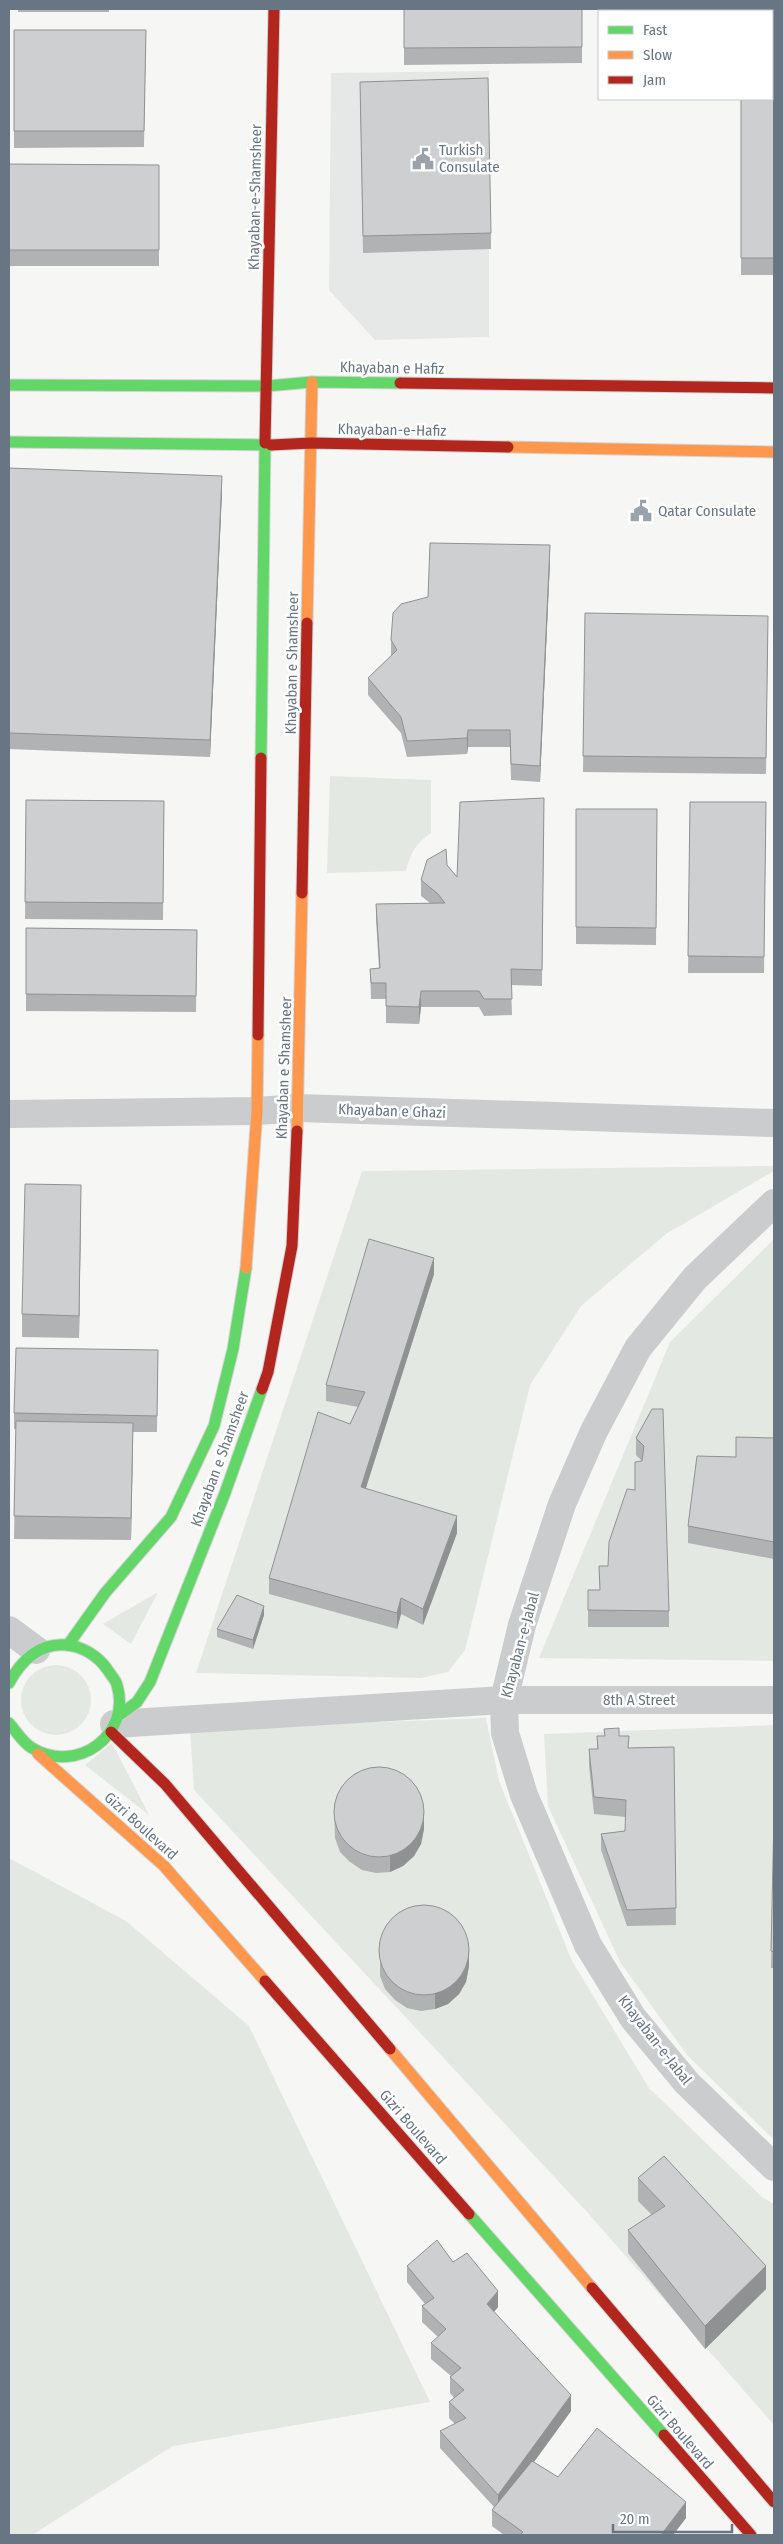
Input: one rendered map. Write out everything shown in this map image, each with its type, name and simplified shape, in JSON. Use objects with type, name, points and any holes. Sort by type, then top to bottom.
[{"type":"main road","name":"Khayaban-e-Shamsheer","points":[[267,386],[274,9]]},
{"type":"main road","name":"Khayaban e Hafiz","points":[[9,385],[267,386],[312,382],[774,388]]},
{"type":"main road","name":"Khayaban e Shamsheer","points":[[19,1737],[58,1759],[78,1757],[96,1747],[114,1724],[137,1702],[150,1682],[225,1493],[268,1372],[292,1246],[298,1108],[312,382]]},
{"type":"main road","name":"Khayaban e Shamsheer","points":[[68,1645],[105,1593],[170,1517],[214,1426],[233,1349],[246,1269],[257,1111],[267,386]]},
{"type":"main road","name":"Khayaban-e-Hafiz","points":[[9,442],[265,445],[311,443],[774,452]]},
{"type":"main road","points":[[9,1683],[16,1668],[36,1650],[68,1645],[92,1652],[109,1669],[119,1692],[114,1724]]},
{"type":"main road","name":"Gizri Boulevard","points":[[114,1724],[774,2502]]},
{"type":"main road","name":"Gizri Boulevard","points":[[19,1737],[164,1866],[751,2535]]},
{"type":"street","name":"Khayaban e Ghazi","points":[[9,1114],[257,1111],[298,1108],[774,1123]]},
{"type":"street","name":"Khayaban-e-Jabal","points":[[774,1203],[695,1278],[634,1357],[594,1431],[562,1504],[522,1625],[504,1700],[505,1733],[524,1795],[588,1945],[633,2018],[686,2083],[774,2167]]},
{"type":"street","points":[[9,1630],[36,1650]]},
{"type":"street","name":"8th A Street","points":[[114,1724],[504,1700],[774,1700]]},
{"type":"shaded area","points":[[489,71],[489,337],[375,340],[329,290],[331,73]]},
{"type":"shaded area","points":[[330,776],[431,780],[431,833],[414,849],[406,871],[327,873]]},
{"type":"shaded area","points":[[774,1166],[774,1171],[666,1234],[581,1306],[530,1385],[465,1650],[448,1672],[421,1678],[196,1673],[362,1171]]},
{"type":"shaded area","points":[[774,1239],[774,1661],[539,1658],[670,1342]]},
{"type":"shaded area","points":[[158,1592],[131,1644],[103,1624]]},
{"type":"shaded area","points":[[56,1665],[69,1668],[81,1675],[88,1687],[91,1700],[88,1713],[81,1725],[69,1732],[56,1735],[43,1732],[31,1725],[24,1713],[21,1700],[24,1687],[31,1675],[43,1668]]},
{"type":"shaded area","points":[[486,1718],[499,1781],[572,1961],[649,2088],[762,2197],[774,2204],[774,2425],[587,2212],[194,1790],[190,1729]]},
{"type":"shaded area","points":[[774,1725],[774,2140],[687,2055],[620,1962],[548,1806],[544,1734]]},
{"type":"shaded area","points":[[112,1743],[149,1815],[85,1765]]},
{"type":"shaded area","points":[[9,1858],[126,1921],[249,2026],[430,2402],[173,2446],[32,2535],[9,2535]]},
{"type":"building","points":[[404,9],[582,9],[582,47],[404,48]]},
{"type":"building","points":[[14,30],[146,30],[144,131],[14,131]]},
{"type":"building","points":[[488,78],[491,233],[363,236],[360,82]]},
{"type":"building","points":[[774,93],[774,258],[741,258],[741,100],[773,100]]},
{"type":"building","points":[[9,164],[159,165],[159,250],[9,250]]},
{"type":"building","points":[[9,468],[222,476],[210,740],[9,733]]},
{"type":"building","points":[[430,543],[550,545],[540,766],[511,764],[510,730],[468,730],[467,738],[407,741],[401,717],[368,678],[397,650],[391,640],[393,613],[401,604],[428,597]]},
{"type":"building","points":[[585,613],[768,616],[766,758],[583,756]]},
{"type":"building","points":[[544,798],[542,970],[511,969],[512,999],[484,999],[479,991],[421,991],[419,1007],[386,1006],[386,983],[371,983],[370,969],[380,968],[376,904],[445,903],[438,894],[421,880],[427,860],[446,849],[447,865],[457,877],[460,802]]},
{"type":"building","points":[[26,800],[164,801],[163,903],[25,902]]},
{"type":"building","points":[[690,802],[766,802],[764,957],[688,956]]},
{"type":"building","points":[[576,809],[657,809],[656,928],[576,927]]},
{"type":"building","points":[[26,928],[197,930],[196,996],[26,994]]},
{"type":"building","points":[[25,1184],[81,1185],[79,1316],[22,1314]]},
{"type":"building","points":[[369,1239],[434,1258],[361,1487],[457,1516],[423,1609],[401,1598],[397,1613],[269,1578],[318,1412],[350,1424],[365,1392],[326,1385]]},
{"type":"building","points":[[16,1348],[158,1350],[157,1416],[14,1413]]},
{"type":"building","points":[[652,1409],[663,1409],[669,1611],[588,1610],[588,1590],[600,1590],[599,1566],[608,1566],[609,1542],[627,1489],[635,1490],[635,1462],[642,1461],[644,1446],[636,1438]]},
{"type":"building","points":[[16,1421],[133,1423],[131,1518],[14,1516]]},
{"type":"building","points":[[736,1437],[774,1438],[774,1542],[688,1526],[697,1456],[736,1457]]},
{"type":"building","points":[[237,1595],[264,1606],[253,1640],[217,1629]]},
{"type":"building","points":[[619,1728],[619,1736],[629,1736],[628,1748],[674,1747],[676,1908],[627,1910],[601,1834],[625,1831],[626,1800],[594,1797],[589,1749],[598,1749],[597,1736],[605,1736],[604,1729]]},
{"type":"building","points":[[379,1767],[388,1768],[404,1775],[416,1787],[423,1803],[423,1821],[416,1837],[404,1849],[388,1856],[379,1857],[370,1856],[354,1849],[342,1837],[335,1821],[334,1812],[335,1803],[342,1787],[354,1775],[370,1768]]},
{"type":"building","points":[[774,1816],[774,1952],[771,1951]]},
{"type":"building","points":[[424,1905],[441,1909],[456,1918],[465,1933],[469,1950],[465,1967],[456,1982],[441,1991],[424,1995],[407,1991],[392,1982],[383,1967],[379,1950],[383,1933],[392,1918],[407,1909]]},
{"type":"building","points":[[664,2156],[766,2266],[705,2326],[628,2230],[665,2206],[638,2178]]},
{"type":"building","points":[[437,2240],[453,2262],[467,2253],[498,2291],[487,2304],[571,2395],[498,2495],[440,2431],[466,2418],[449,2402],[464,2390],[450,2377],[461,2368],[431,2343],[446,2329],[422,2306],[434,2298],[407,2266]]},
{"type":"building","points":[[597,2428],[686,2502],[661,2535],[520,2535],[523,2532],[492,2510],[532,2461],[558,2477]]},
{"type":"traffic: fast","points":[[9,385],[267,386],[312,382],[400,383]]},
{"type":"traffic: fast","points":[[9,442],[271,445]]},
{"type":"traffic: fast","points":[[261,758],[265,443]]},
{"type":"traffic: fast","points":[[68,1645],[105,1593],[171,1517],[214,1426],[233,1349],[246,1268]]},
{"type":"traffic: fast","points":[[118,1716],[137,1702],[150,1682],[225,1493],[262,1389]]},
{"type":"traffic: fast","points":[[9,1683],[25,1661],[39,1650],[56,1645],[78,1647],[89,1652],[103,1664],[116,1683],[120,1703],[116,1720],[109,1734],[97,1745],[83,1753],[66,1757],[49,1755],[32,1748],[9,1723]]},
{"type":"traffic: fast","points":[[469,2214],[664,2435]]},
{"type":"traffic: slow","points":[[307,623],[312,382]]},
{"type":"traffic: slow","points":[[508,447],[774,452]]},
{"type":"traffic: slow","points":[[297,1131],[302,893]]},
{"type":"traffic: slow","points":[[246,1268],[257,1111],[258,1035]]},
{"type":"traffic: slow","points":[[38,1754],[164,1866],[265,1981]]},
{"type":"traffic: slow","points":[[390,2049],[592,2288]]},
{"type":"traffic: jam","points":[[265,443],[274,9]]},
{"type":"traffic: jam","points":[[400,383],[774,388]]},
{"type":"traffic: jam","points":[[271,445],[311,443],[508,447]]},
{"type":"traffic: jam","points":[[302,893],[307,623]]},
{"type":"traffic: jam","points":[[258,1035],[261,758]]},
{"type":"traffic: jam","points":[[262,1389],[268,1372],[292,1246],[297,1131]]},
{"type":"traffic: jam","points":[[111,1732],[165,1784],[390,2049]]},
{"type":"traffic: jam","points":[[265,1981],[469,2214]]},
{"type":"traffic: jam","points":[[592,2288],[774,2502]]},
{"type":"traffic: jam","points":[[664,2435],[751,2535]]},
{"type":"place","name":"Turkish Consulate","points":[[423,159]]},
{"type":"place","name":"Qatar Consulate","points":[[641,511]]}]
